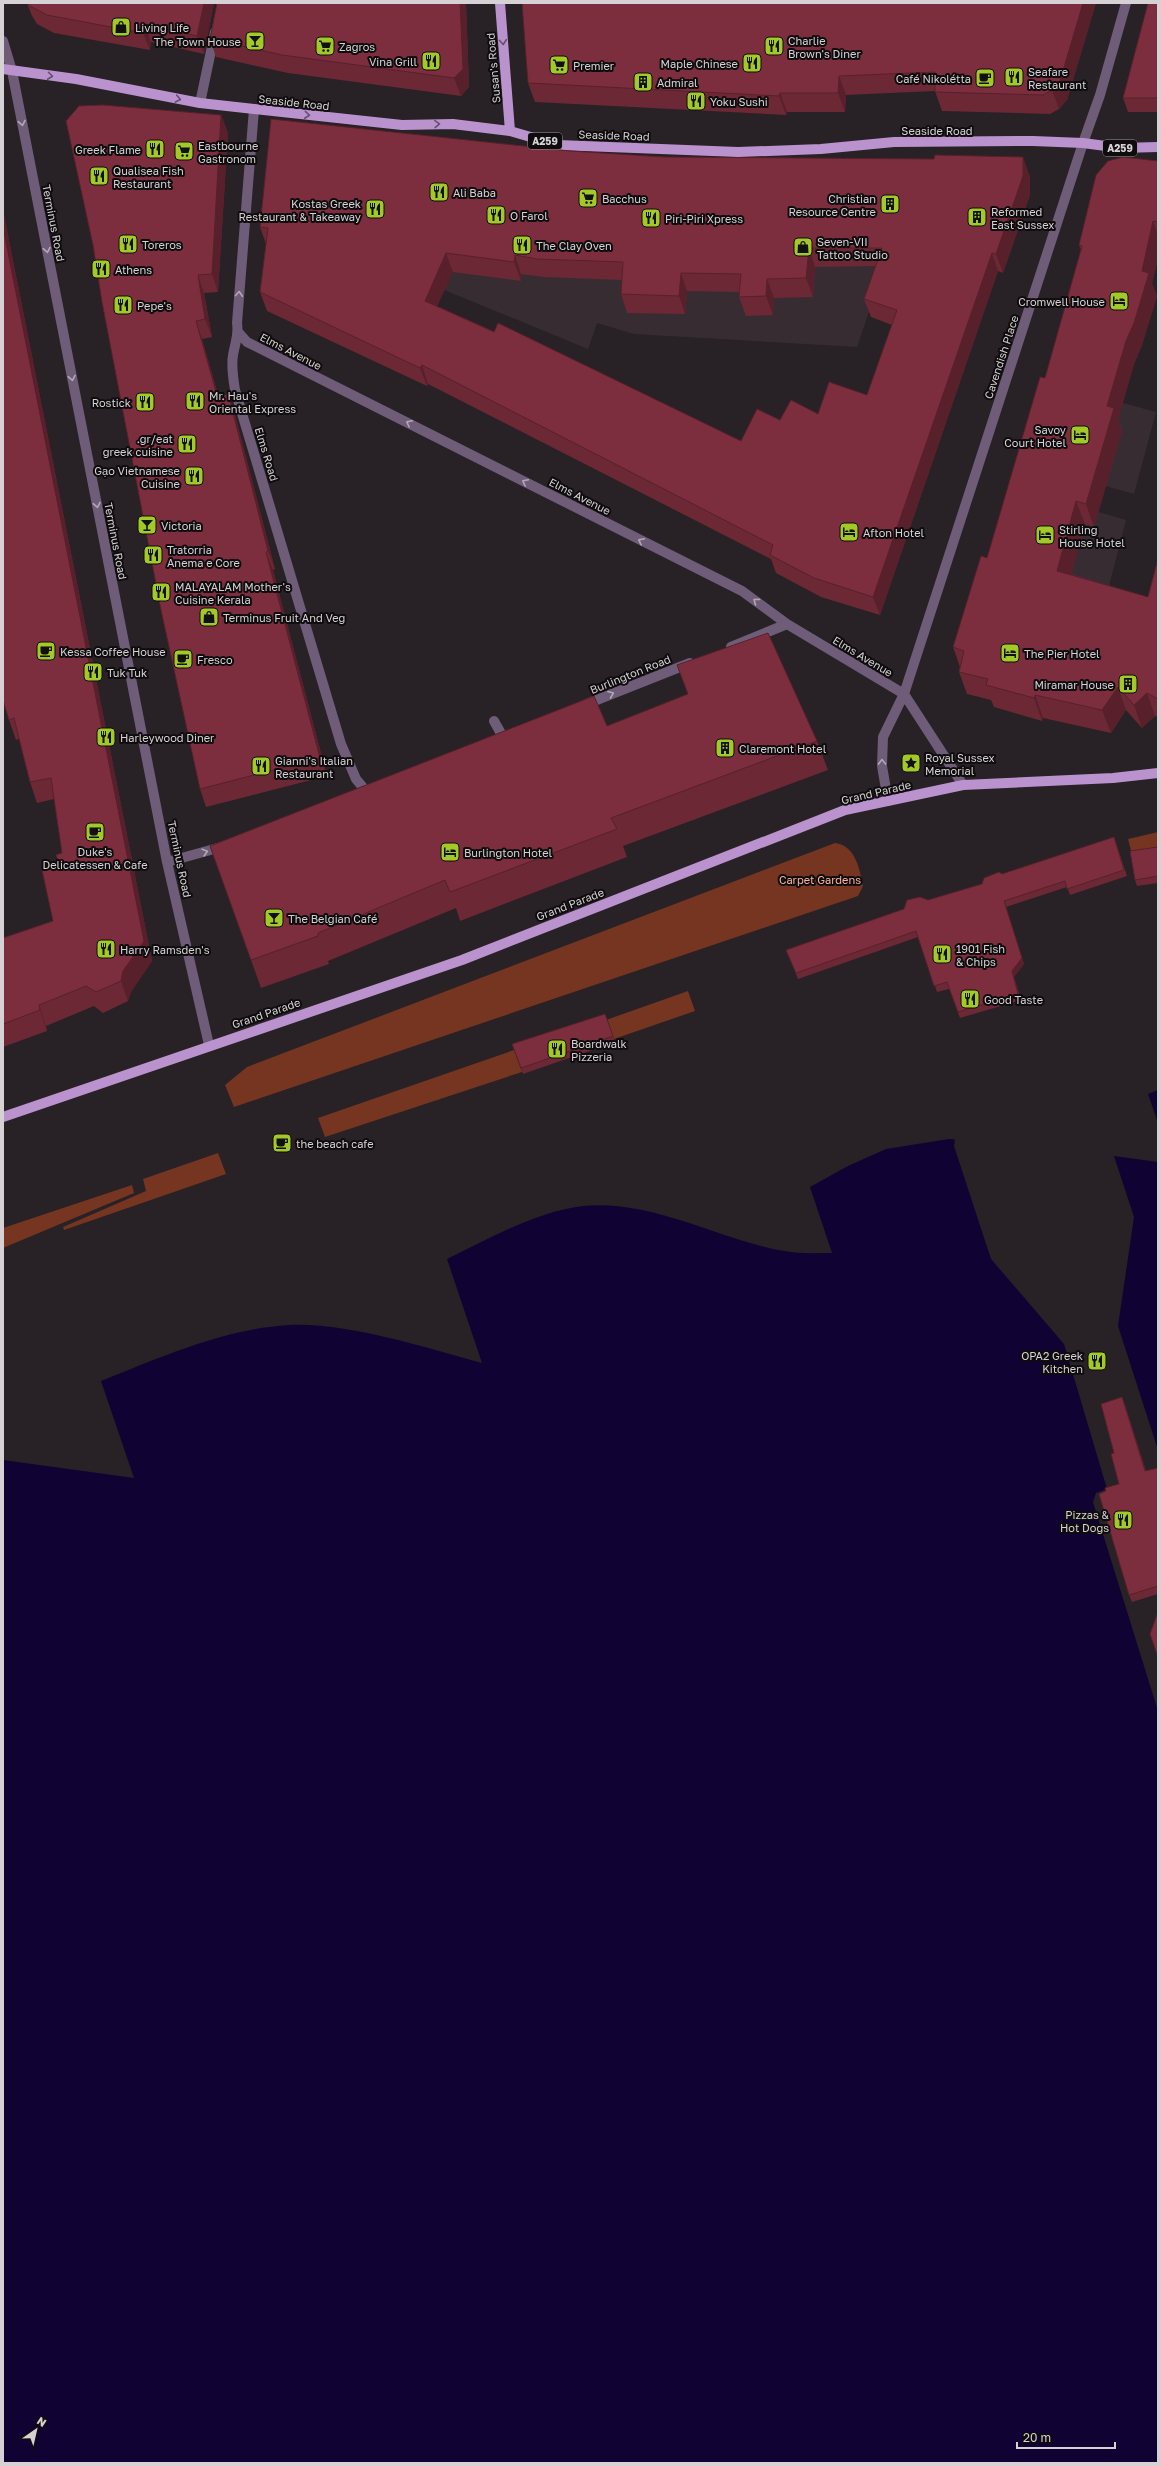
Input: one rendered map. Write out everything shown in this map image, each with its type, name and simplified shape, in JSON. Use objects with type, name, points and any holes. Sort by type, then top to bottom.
[{"type":"main road","name":"Susan's Road","points":[[500,3],[510,131]]},
{"type":"main road","name":"Seaside Road","points":[[7,70],[76,79],[200,103],[402,125],[454,124],[510,131],[558,145],[738,152],[821,149],[894,142],[1083,143],[1121,148],[1158,147]]},
{"type":"main road","name":"Grand Parade","points":[[3,1117],[209,1045],[462,960],[845,810],[963,785],[1113,778],[1158,773]]},
{"type":"street","name":"Cavendish Place","points":[[888,801],[882,766],[883,736],[904,694],[1083,143],[1100,95],[1126,3]]},
{"type":"street","points":[[200,103],[218,18]]},
{"type":"street","name":"Terminus Road","points":[[3,41],[7,70],[167,862],[209,1045]]},
{"type":"street","name":"Elms Road","points":[[254,109],[237,323],[239,333],[233,355],[235,390],[341,744],[356,779],[366,791]]},
{"type":"street","name":"Elms Avenue","points":[[239,333],[247,342],[742,591],[787,624],[904,694]]},
{"type":"street","points":[[721,650],[787,624]]},
{"type":"street","name":"Burlington Road","points":[[576,708],[700,659]]},
{"type":"street","points":[[904,694],[963,785]]},
{"type":"street","points":[[494,721],[503,737]]},
{"type":"street","points":[[167,862],[236,843]]},
{"type":"shaded area","points":[[942,173],[1030,176],[1030,195],[893,241],[857,347],[634,334],[597,323],[588,349],[362,256]]},
{"type":"shaded area","points":[[1123,403],[1156,412],[1134,494],[1080,479]]},
{"type":"shaded area","points":[[1009,486],[1126,520],[1108,590],[1079,591]]},
{"type":"shaded area","points":[[1158,1090],[1158,1123],[1148,1094]]},
{"type":"shaded area","points":[[949,1139],[1049,1147],[1158,1162],[1158,2463],[3,2463],[3,1460],[134,1478],[101,1381],[170,1354],[217,1338],[241,1332],[289,1325],[311,1325],[335,1328],[386,1337],[482,1363],[447,1259],[513,1227],[565,1209],[583,1206],[609,1205],[634,1208],[684,1221],[734,1238],[784,1251],[802,1253],[832,1253],[810,1187],[848,1166],[886,1149]]},
{"type":"green space","points":[[1158,832],[1158,853],[1133,858],[1128,839]]},
{"type":"green space","name":"Carpet Gardens","points":[[835,843],[847,848],[852,853],[858,865],[863,886],[858,896],[234,1107],[225,1085],[247,1067]]},
{"type":"green space","points":[[688,991],[695,1011],[614,1039],[606,1020]]},
{"type":"green space","points":[[514,1050],[522,1072],[325,1137],[318,1118]]},
{"type":"green space","points":[[218,1153],[226,1174],[64,1230],[63,1227],[146,1191],[143,1179]]},
{"type":"green space","points":[[132,1185],[134,1193],[3,1248],[3,1228]]},
{"type":"pier","points":[[955,1138],[1050,1145],[1113,1153],[1134,1217],[1118,1326],[1158,1450],[1158,1711],[1093,1502],[1096,1493],[1107,1489],[1064,1344],[991,1259],[954,1146]]},
{"type":"building","points":[[28,3],[204,3],[197,36],[145,24],[143,33],[47,15],[30,6]]},
{"type":"building","points":[[217,3],[460,3],[463,69],[454,78],[282,55],[210,39]]},
{"type":"building","points":[[522,3],[1083,3],[1060,81],[1052,90],[1043,95],[935,92],[935,72],[839,76],[838,93],[780,93],[779,96],[528,83]]},
{"type":"building","points":[[1148,3],[1158,3],[1158,98],[1123,98]]},
{"type":"building","points":[[103,105],[221,115],[212,274],[198,275],[205,319],[196,321],[218,399],[228,393],[268,551],[266,552],[320,758],[200,789],[161,610],[102,302],[93,245],[66,121],[79,106]]},
{"type":"building","points":[[271,119],[570,151],[664,157],[934,159],[935,155],[1023,157],[1023,176],[996,254],[992,253],[873,597],[814,578],[770,555],[773,545],[422,365],[420,368],[260,292],[268,228],[260,227]],"holes":[[[809,248],[882,248],[864,299],[897,310],[867,395],[829,382],[818,414],[791,400],[780,420],[757,409],[741,441],[498,323],[494,332],[425,301],[446,253],[514,262],[515,255],[537,259],[623,262],[621,294],[679,296],[681,273],[741,274],[739,297],[766,296],[767,279],[806,278]]]},
{"type":"building","points":[[1123,157],[1158,161],[1158,222],[1153,221],[1142,271],[1149,273],[1134,323],[1126,341],[1107,406],[1114,408],[1086,504],[1076,501],[1057,571],[1148,597],[1158,559],[1158,699],[1147,693],[1134,705],[1118,687],[1102,710],[1035,695],[1034,698],[986,685],[988,679],[959,672],[964,651],[953,647],[981,556],[987,558],[1040,377],[1045,378],[1082,246],[1079,245],[1096,175],[1108,161]]},
{"type":"building","points":[[3,227],[144,941],[123,971],[121,981],[96,992],[86,986],[39,1005],[40,1010],[3,1024],[3,938],[53,921],[42,870],[60,865],[56,855],[62,853],[51,778],[30,782],[14,718],[9,720],[3,700]]},
{"type":"building","points":[[768,633],[817,741],[611,818],[617,829],[450,892],[445,880],[318,933],[318,936],[251,960],[210,846],[594,696],[607,726],[688,694],[677,665]]},
{"type":"building","points":[[1114,837],[1124,870],[1067,889],[1065,881],[1004,901],[1022,958],[1012,971],[1018,994],[958,1012],[947,982],[934,986],[916,931],[796,973],[786,950],[904,909],[907,900],[920,897],[928,900],[982,884],[984,878],[999,872],[1002,874]]},
{"type":"building","points":[[1158,847],[1158,876],[1135,880],[1130,851]]},
{"type":"building","name":"Boardwalk Pizzeria","points":[[605,1014],[613,1036],[521,1068],[512,1044]]},
{"type":"building","points":[[1122,1397],[1145,1471],[1158,1468],[1158,1586],[1129,1595],[1099,1494],[1106,1491],[1105,1488],[1119,1484],[1111,1454],[1114,1453],[1101,1404]]},
{"type":"building","points":[[1158,1612],[1158,1657],[1150,1634]]},
{"type":"place","name":"Living Life","points":[[121,27]]},
{"type":"place","name":"The Town House","points":[[255,41]]},
{"type":"place","name":"Zagros","points":[[325,46]]},
{"type":"place","name":"Charlie Brown's Diner","points":[[774,46]]},
{"type":"place","name":"Vina Grill","points":[[431,61]]},
{"type":"place","name":"Maple Chinese","points":[[752,63]]},
{"type":"place","name":"Premier","points":[[559,65]]},
{"type":"place","name":"Seafare Restaurant","points":[[1014,77]]},
{"type":"place","name":"Café Nikolétta","points":[[985,78]]},
{"type":"place","name":"Admiral","points":[[643,82]]},
{"type":"place","name":"Yoku Sushi","points":[[696,101]]},
{"type":"place","name":"Greek Flame","points":[[155,149]]},
{"type":"place","name":"Eastbourne Gastronom","points":[[184,151]]},
{"type":"place","name":"Qualisea Fish Restaurant","points":[[99,176]]},
{"type":"place","name":"Ali Baba","points":[[439,192]]},
{"type":"place","name":"Bacchus","points":[[588,198]]},
{"type":"place","name":"Christian Resource Centre","points":[[890,204]]},
{"type":"place","name":"Kostas Greek Restaurant & Takeaway","points":[[375,209]]},
{"type":"place","name":"O Farol","points":[[496,215]]},
{"type":"place","name":"Reformed East Sussex","points":[[977,217]]},
{"type":"place","name":"Piri-Piri Xpress","points":[[651,218]]},
{"type":"place","name":"Toreros","points":[[128,244]]},
{"type":"place","name":"The Clay Oven","points":[[522,245]]},
{"type":"place","name":"Seven-VII Tattoo Studio","points":[[803,247]]},
{"type":"place","name":"Athens","points":[[101,269]]},
{"type":"place","name":"Cromwell House","points":[[1119,301]]},
{"type":"place","name":"Pepe's","points":[[123,305]]},
{"type":"place","name":"Mr. Hau's Oriental Express","points":[[195,401]]},
{"type":"place","name":"Rostick","points":[[145,402]]},
{"type":"place","name":"Savoy Court Hotel","points":[[1080,435]]},
{"type":"place","name":".gr/eat greek cuisine","points":[[187,444]]},
{"type":"place","name":"Gạo Vietnamese Cuisine","points":[[194,476]]},
{"type":"place","name":"Victoria","points":[[147,525]]},
{"type":"place","name":"Afton Hotel","points":[[849,532]]},
{"type":"place","name":"Stirling House Hotel","points":[[1045,535]]},
{"type":"place","name":"Tratorria Anema e Core","points":[[153,555]]},
{"type":"place","name":"MALAYALAM Mother's Cuisine Kerala","points":[[161,592]]},
{"type":"place","name":"Terminus Fruit And Veg","points":[[209,617]]},
{"type":"place","name":"Kessa Coffee House","points":[[46,651]]},
{"type":"place","name":"The Pier Hotel","points":[[1010,653]]},
{"type":"place","name":"Fresco","points":[[183,659]]},
{"type":"place","name":"Tuk Tuk","points":[[93,672]]},
{"type":"place","name":"Miramar House","points":[[1128,684]]},
{"type":"place","name":"Harleywood Diner","points":[[106,737]]},
{"type":"place","name":"Claremont Hotel","points":[[725,748]]},
{"type":"place","name":"Royal Sussex Memorial","points":[[911,763]]},
{"type":"place","name":"Gianni's Italian Restaurant","points":[[261,766]]},
{"type":"place","name":"Duke's Delicatessen & Cafe","points":[[95,832]]},
{"type":"place","name":"Burlington Hotel","points":[[450,852]]},
{"type":"place","name":"The Belgian Café","points":[[274,918]]},
{"type":"place","name":"Harry Ramsden's","points":[[106,949]]},
{"type":"place","name":"1901 Fish & Chips","points":[[942,954]]},
{"type":"place","name":"Good Taste","points":[[970,999]]},
{"type":"place","name":"Boardwalk Pizzeria","points":[[557,1049]]},
{"type":"place","name":"the beach cafe","points":[[282,1143]]},
{"type":"place","name":"OPA2 Greek Kitchen","points":[[1097,1361]]},
{"type":"place","name":"Pizzas & Hot Dogs","points":[[1123,1520]]}]
